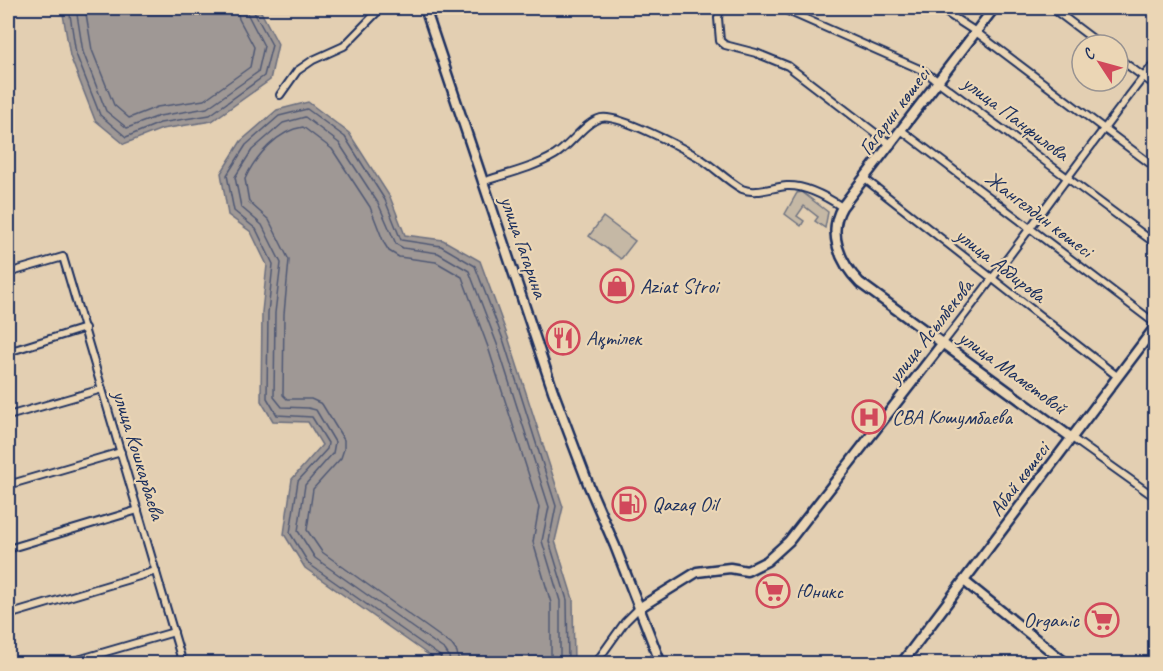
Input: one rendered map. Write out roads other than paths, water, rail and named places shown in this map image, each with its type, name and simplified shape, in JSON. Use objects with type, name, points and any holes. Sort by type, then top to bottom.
[{"type":"street","points":[[280,95],[297,71],[313,60],[344,46],[381,8]]},
{"type":"street","name":"улица Гагарина","points":[[426,8],[557,402],[661,663]]},
{"type":"street","points":[[720,8],[718,18],[720,41],[725,45],[756,53],[788,66],[891,145]]},
{"type":"street","name":"улица Панфилова","points":[[781,8],[897,58],[939,81],[1155,244]]},
{"type":"street","points":[[939,8],[976,32],[1155,168]]},
{"type":"street","name":"Гагарин көшесі","points":[[836,240],[834,223],[842,207],[994,8]]},
{"type":"street","points":[[1052,8],[1085,33]]},
{"type":"street","name":"улица Асылбекова","points":[[639,608],[697,572],[730,568],[747,571],[767,561],[789,541],[992,280],[1066,177],[1155,61]]},
{"type":"street","points":[[1130,67],[1155,86]]},
{"type":"street","points":[[482,182],[546,160],[562,150],[596,120],[609,117],[639,128],[699,158],[745,190],[757,191],[796,186],[825,197],[842,207]]},
{"type":"street","name":"Жангелдин көшесі","points":[[901,130],[1031,227],[1155,325]]},
{"type":"street","name":"улица Абдирова","points":[[865,179],[1117,376]]},
{"type":"street","name":"улица Маметовой","points":[[836,240],[839,252],[854,277],[942,344],[1155,498]]},
{"type":"street","name":"улица Кошкарбаева","points":[[8,273],[63,256],[183,663]]},
{"type":"street","name":"Абай көшесі","points":[[903,663],[1155,325]]},
{"type":"street","points":[[8,352],[85,328]]},
{"type":"street","points":[[8,416],[102,389]]},
{"type":"street","points":[[8,485],[121,452]]},
{"type":"street","points":[[8,549],[138,510]]},
{"type":"street","points":[[8,615],[156,571]]},
{"type":"street","points":[[964,581],[1067,663]]},
{"type":"street","points":[[596,663],[625,622],[639,608]]},
{"type":"street","points":[[64,663],[174,632]]},
{"type":"water","points":[[62,8],[259,8],[278,44],[270,80],[212,121],[162,129],[124,144],[95,120],[70,56]]},
{"type":"water","points":[[308,102],[349,133],[390,197],[405,235],[443,240],[480,261],[509,340],[563,507],[555,541],[573,599],[574,663],[440,663],[305,568],[284,534],[292,479],[322,445],[308,422],[273,421],[261,401],[262,312],[267,265],[251,232],[228,215],[221,173],[241,141],[277,110]]},
{"type":"place","name":"Aziat Stroi","points":[[617,286]]},
{"type":"place","name":"Ақтілек","points":[[563,338]]},
{"type":"place","name":"СВА Кошумбаева","points":[[869,417]]},
{"type":"place","name":"Qazaq Oil","points":[[629,504]]},
{"type":"place","name":"Юникс","points":[[773,591]]},
{"type":"place","name":"Organic","points":[[1102,620]]}]
